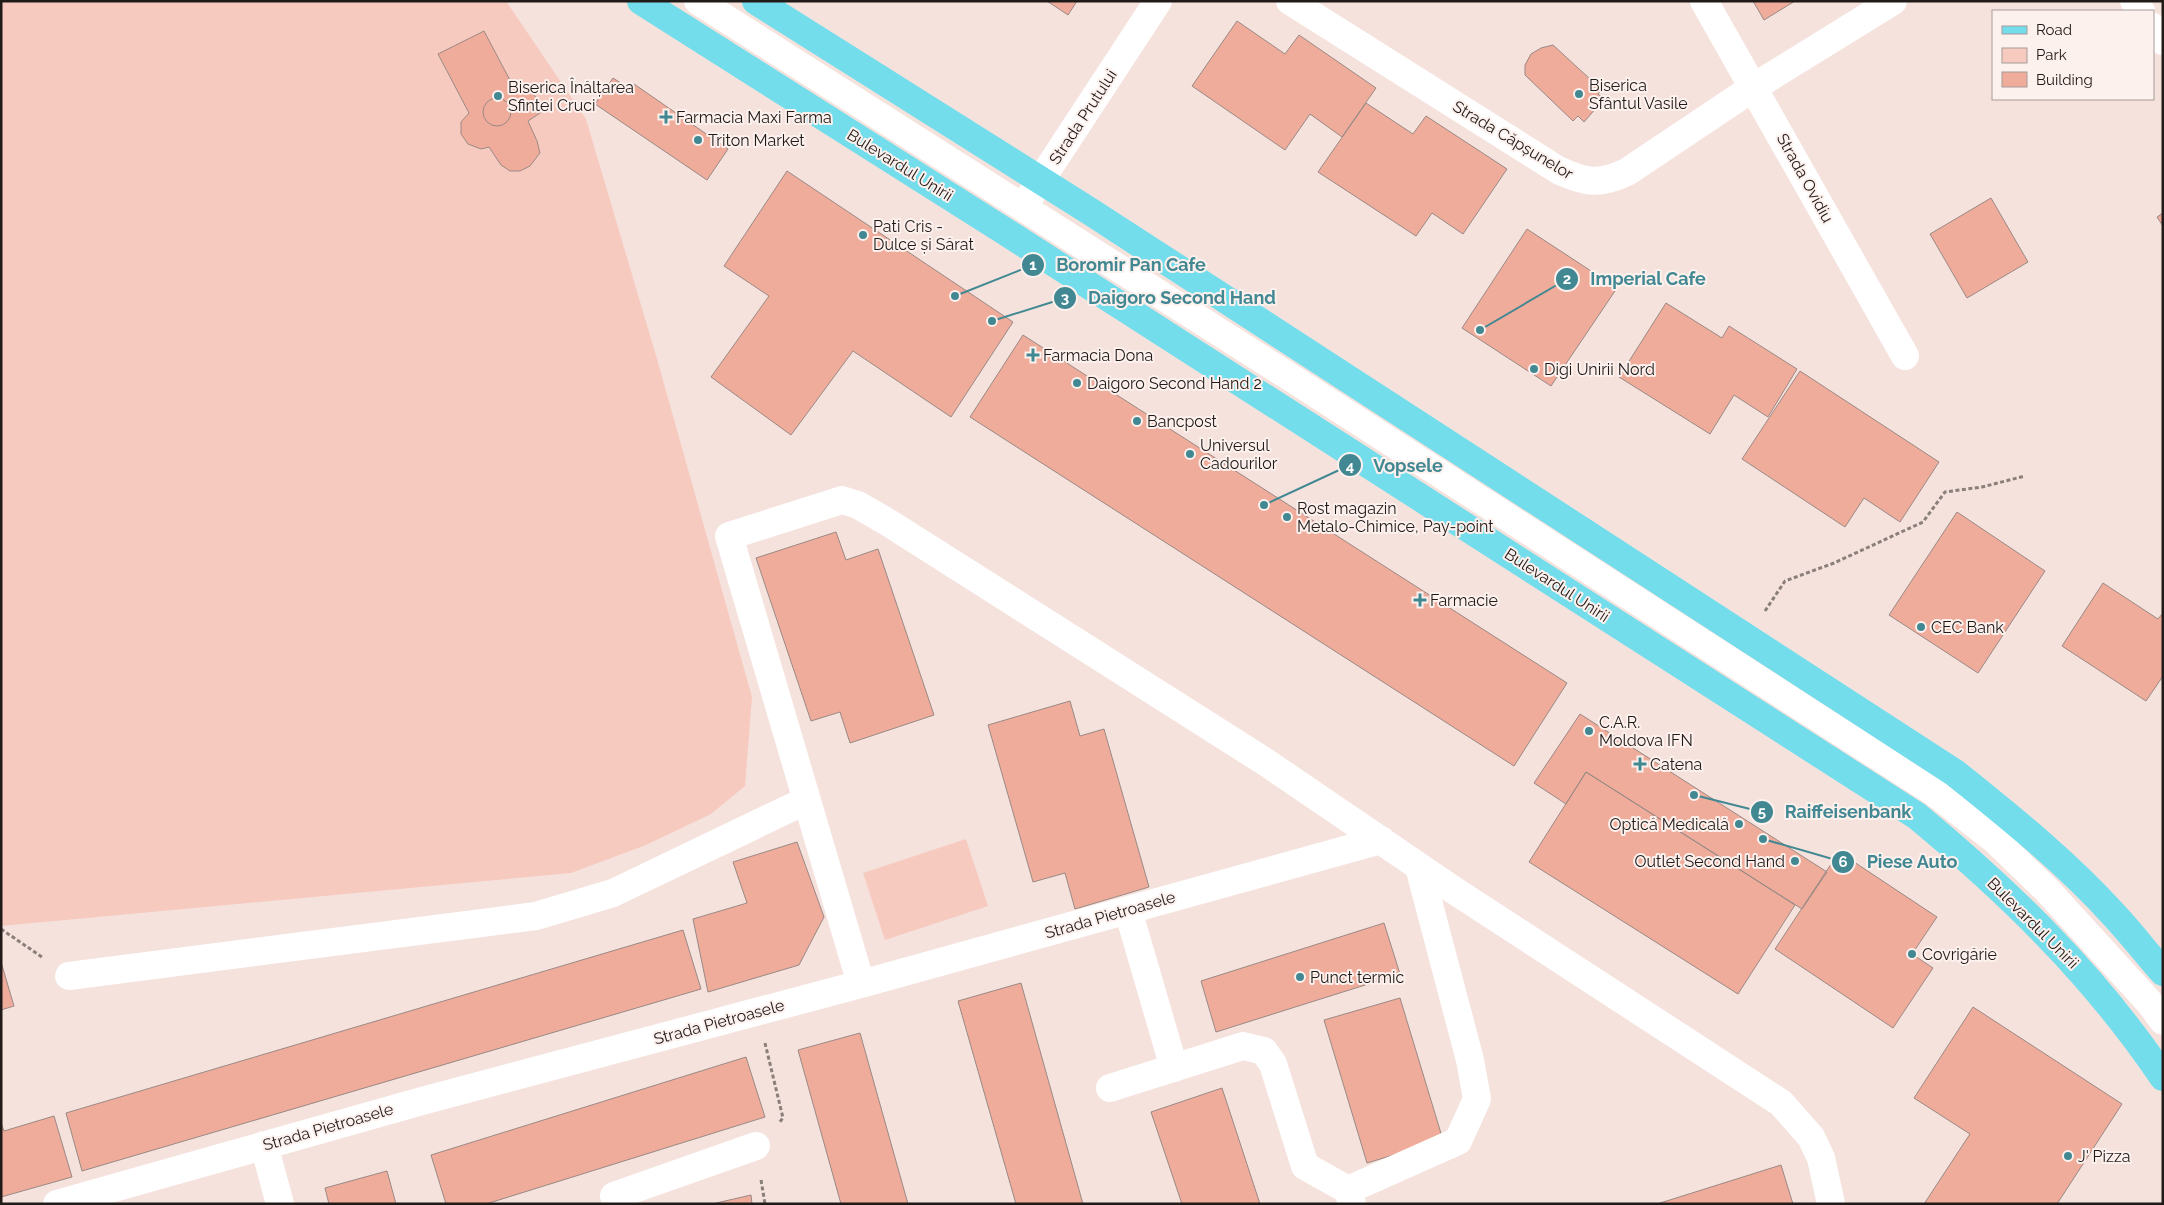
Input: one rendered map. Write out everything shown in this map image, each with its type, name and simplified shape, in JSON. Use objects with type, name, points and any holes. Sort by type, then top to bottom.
[{"type":"main road","name":"Bulevardul Unirii","points":[[640,1],[1006,232],[1917,816],[1971,861],[2068,955],[2120,1017],[2163,1077]]},
{"type":"main road","points":[[756,1],[1041,180],[1955,773],[2013,819],[2113,914],[2163,972]]},
{"type":"street","points":[[698,1],[1023,207],[1935,793],[1995,840],[2046,889],[2143,995],[2163,1021]]},
{"type":"street","name":"Strada Prutului","points":[[1006,232],[1158,1]]},
{"type":"street","name":"Strada Căpșunelor","points":[[1290,1],[1558,170],[1590,182],[1608,181],[1627,172],[1754,87],[1893,1]]},
{"type":"street","name":"Strada Ovidiu","points":[[1704,1],[1905,356]]},
{"type":"street","points":[[2154,28],[2163,41]]},
{"type":"street","points":[[861,984],[729,536],[842,500],[858,504],[889,523],[1267,763],[1419,867],[1781,1104],[1811,1137],[1821,1158],[1831,1204]]},
{"type":"street","points":[[69,976],[536,916],[613,893],[807,800]]},
{"type":"street","name":"Strada Pietroasele","points":[[57,1204],[264,1145],[861,984],[1381,840]]},
{"type":"street","points":[[1110,1088],[1243,1046],[1264,1051],[1273,1064],[1305,1166],[1350,1197],[1458,1141],[1477,1099],[1470,1060],[1419,867]]},
{"type":"street","points":[[1128,910],[1174,1068]]},
{"type":"street","points":[[264,1145],[280,1204]]},
{"type":"street","points":[[608,1201],[756,1146]]},
{"type":"path","points":[[1746,638],[1785,581],[1834,563],[1923,522],[1946,492],[1982,487],[2025,476]]},
{"type":"path","points":[[1,929],[69,976]]},
{"type":"path","points":[[756,1146],[783,1118],[758,1012]]},
{"type":"green space","points":[[1,1],[506,1],[586,119],[657,359],[752,697],[745,786],[711,814],[646,845],[571,873],[1,926]],"holes":[[[483,31],[513,86],[523,85],[540,101],[540,113],[528,121],[537,141],[540,154],[525,169],[519,171],[507,168],[489,147],[471,146],[465,139],[461,122],[469,113],[438,55]]]},
{"type":"green space","points":[[966,839],[988,906],[885,940],[863,873]]},
{"type":"building","points":[[1047,1],[1077,1],[1068,15]]},
{"type":"building","points":[[1753,1],[1795,1],[1764,20]]},
{"type":"building","points":[[1237,21],[1285,54],[1299,35],[1376,88],[1342,137],[1310,114],[1285,150],[1192,86]]},
{"type":"building","name":"Biserica Înălțarea Sfintei Cruci","points":[[484,31],[513,86],[523,85],[540,101],[540,113],[528,121],[540,153],[530,166],[520,171],[510,171],[501,165],[489,147],[481,149],[468,144],[461,134],[461,122],[469,113],[438,54]]},
{"type":"building","points":[[1553,45],[1602,90],[1598,94],[1604,99],[1584,122],[1578,116],[1573,121],[1525,75],[1525,65],[1531,54],[1541,48]]},
{"type":"building","points":[[613,78],[630,89],[634,84],[728,149],[707,180],[595,104]]},
{"type":"building","points":[[497,98],[507,102],[511,112],[507,122],[497,126],[487,122],[483,112],[487,102]]},
{"type":"building","points":[[1366,103],[1413,134],[1426,116],[1507,169],[1463,234],[1432,213],[1416,236],[1318,172]]},
{"type":"building","points":[[787,171],[1013,322],[951,417],[853,351],[791,435],[711,377],[769,296],[724,266]]},
{"type":"building","points":[[1991,198],[2028,262],[1967,298],[1930,234]]},
{"type":"building","points":[[2163,213],[2163,226],[2157,217]]},
{"type":"building","points":[[1527,229],[1617,288],[1551,386],[1462,328]]},
{"type":"building","points":[[1666,303],[1722,338],[1729,326],[1797,369],[1768,417],[1734,395],[1710,434],[1619,377]]},
{"type":"building","points":[[1023,335],[1567,683],[1514,766],[970,417]]},
{"type":"building","points":[[1800,371],[1939,462],[1900,522],[1864,498],[1845,527],[1742,459]]},
{"type":"building","points":[[1957,512],[2045,571],[1978,673],[1889,615]]},
{"type":"building","points":[[836,532],[846,560],[878,549],[934,715],[850,743],[840,712],[811,721],[756,558]]},
{"type":"building","points":[[2103,583],[2158,619],[2163,613],[2163,676],[2146,701],[2062,646]]},
{"type":"building","points":[[1070,701],[1080,736],[1104,729],[1149,887],[1075,909],[1065,873],[1033,882],[988,725]]},
{"type":"building","points":[[1580,714],[1827,872],[1802,909],[1586,772],[1566,804],[1534,783]]},
{"type":"building","points":[[1586,772],[1795,905],[1738,994],[1529,862]]},
{"type":"building","points":[[797,842],[824,917],[799,965],[708,992],[693,919],[747,903],[733,862]]},
{"type":"building","points":[[1839,852],[1937,917],[1912,954],[1933,968],[1893,1028],[1775,949]]},
{"type":"building","name":"Punct termic","points":[[1384,923],[1400,974],[1216,1032],[1201,981]]},
{"type":"building","points":[[683,930],[701,989],[82,1171],[66,1113]]},
{"type":"building","points":[[1,962],[14,1006],[1,1010]]},
{"type":"building","points":[[1021,983],[1083,1204],[1016,1204],[958,1001]]},
{"type":"building","points":[[1400,998],[1443,1140],[1367,1163],[1324,1020]]},
{"type":"building","points":[[1973,1007],[2122,1104],[2057,1204],[1924,1204],[1970,1134],[1914,1098]]},
{"type":"building","points":[[860,1033],[908,1204],[841,1204],[798,1050]]},
{"type":"building","points":[[746,1057],[765,1117],[486,1204],[446,1204],[431,1155]]},
{"type":"building","points":[[1222,1088],[1260,1204],[1182,1204],[1151,1112]]},
{"type":"building","points":[[54,1116],[72,1177],[1,1197],[1,1123],[4,1131]]},
{"type":"building","points":[[1781,1165],[1793,1204],[1657,1204]]},
{"type":"building","points":[[387,1171],[396,1204],[329,1204],[325,1188]]},
{"type":"building","points":[[751,1195],[752,1204],[712,1204]]},
{"type":"place","name":"Biserica Sfântul Vasile","points":[[1579,94]]},
{"type":"place","name":"Biserica Înălțarea Sfintei Cruci","points":[[498,96]]},
{"type":"place","name":"Farmacia Maxi Farma","points":[[666,117]]},
{"type":"place","name":"Triton Market","points":[[698,140]]},
{"type":"place","name":"Pati Cris - Dulce și Sărat","points":[[863,235]]},
{"type":"place","name":"Boromir Pan Cafe","points":[[955,296]]},
{"type":"place","name":"Daigoro Second Hand","points":[[992,321]]},
{"type":"place","name":"Imperial Cafe","points":[[1480,330]]},
{"type":"place","name":"Farmacia Dona","points":[[1033,355]]},
{"type":"place","name":"Digi Unirii Nord","points":[[1534,369]]},
{"type":"place","name":"Daigoro Second Hand 2","points":[[1077,383]]},
{"type":"place","name":"Bancpost","points":[[1137,421]]},
{"type":"place","name":"Universul Cadourilor","points":[[1190,454]]},
{"type":"place","name":"Vopsele","points":[[1264,505]]},
{"type":"place","name":"Rost magazin Metalo-Chimice, Pay-point","points":[[1287,517]]},
{"type":"place","name":"Farmacie","points":[[1420,600]]},
{"type":"place","name":"CEC Bank","points":[[1921,627]]},
{"type":"place","name":"C.A.R. Moldova IFN","points":[[1589,731]]},
{"type":"place","name":"Catena","points":[[1640,764]]},
{"type":"place","name":"Raiffeisenbank","points":[[1694,795]]},
{"type":"place","name":"Optică Medicală","points":[[1739,824]]},
{"type":"place","name":"Piese Auto","points":[[1763,839]]},
{"type":"place","name":"Outlet Second Hand","points":[[1795,861]]},
{"type":"place","name":"Covrigărie","points":[[1912,954]]},
{"type":"place","name":"Punct termic","points":[[1300,977]]},
{"type":"place","name":"J' Pizza","points":[[2068,1156]]}]
